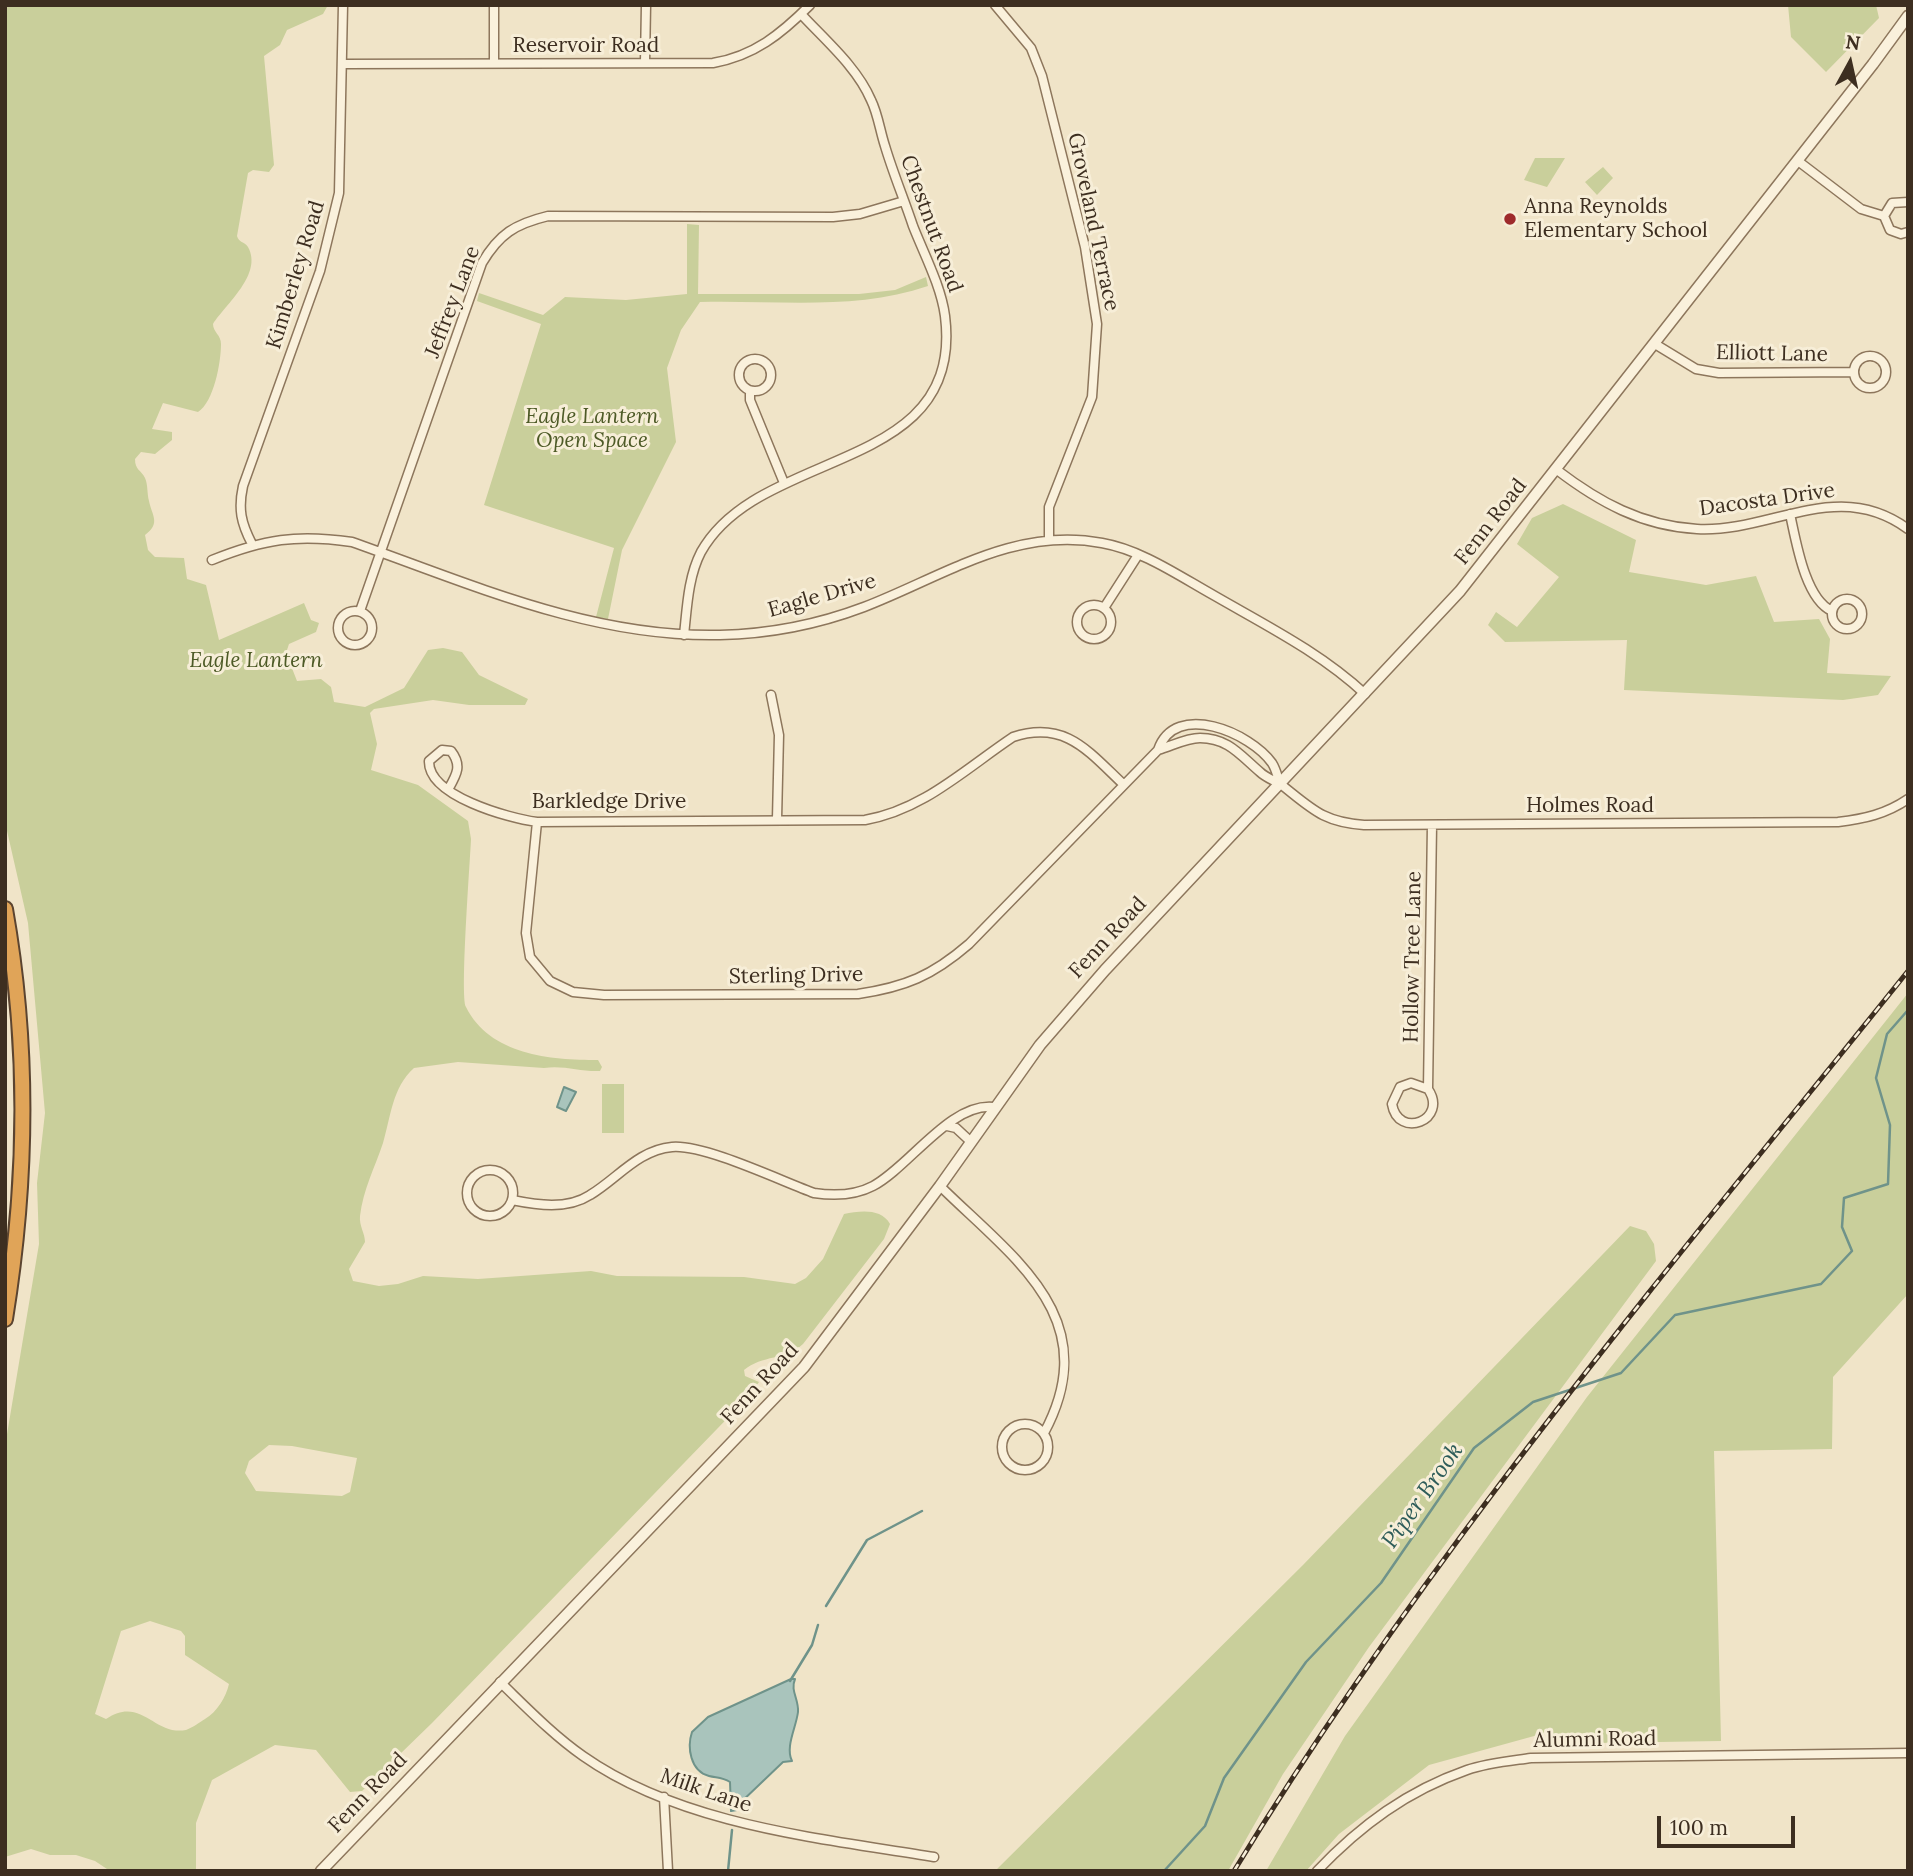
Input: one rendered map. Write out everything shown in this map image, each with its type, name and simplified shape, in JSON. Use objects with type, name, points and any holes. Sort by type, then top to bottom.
[{"type":"highway","points":[[5,909],[19,1018],[22,1111],[18,1221],[5,1319]]},
{"type":"street","name":"Kimberley Road","points":[[251,544],[242,525],[239,505],[243,486],[320,271],[339,194],[344,64],[343,5]]},
{"type":"street","points":[[494,5],[494,64]]},
{"type":"street","points":[[645,62],[646,5]]},
{"type":"street","name":"Reservoir Road","points":[[344,64],[713,63],[738,58],[758,49],[810,5]]},
{"type":"street","name":"Groveland Terrace","points":[[995,5],[1031,48],[1042,76],[1085,247],[1097,324],[1092,397],[1082,429],[1049,507],[1049,538]]},
{"type":"street","name":"Chestnut Road","points":[[684,635],[692,578],[701,553],[719,528],[738,509],[784,483],[875,445],[899,430],[929,396],[941,373],[945,315],[872,101],[851,68],[801,14]]},
{"type":"street","name":"Fenn Road","points":[[321,1871],[804,1367],[940,1186],[993,1107],[1085,991],[1461,591],[1656,344],[1908,16]]},
{"type":"street","points":[[1798,161],[1861,209],[1884,216],[1890,230],[1901,234],[1908,232]]},
{"type":"street","name":"Jeffrey Lane","points":[[360,611],[482,263],[493,244],[505,231],[524,222],[548,216],[832,217],[860,214],[904,201]]},
{"type":"street","points":[[1884,216],[1892,203],[1908,202]]},
{"type":"street","name":"Elliott Lane","points":[[1656,344],[1696,369],[1719,373],[1854,372]]},
{"type":"street","name":"Elliott Lane","points":[[1870,356],[1881,360],[1887,371],[1883,382],[1873,388],[1858,383],[1854,372],[1859,361],[1870,356]]},
{"type":"street","points":[[761,360],[769,367],[770,382],[762,390],[750,391],[739,382],[739,371],[745,362],[761,360]]},
{"type":"street","points":[[750,391],[750,400],[784,483]]},
{"type":"street","name":"Dacosta Drive","points":[[1556,470],[1595,498],[1628,514],[1662,524],[1697,529],[1725,528],[1817,507],[1846,505],[1872,510],[1908,529]]},
{"type":"street","points":[[1790,514],[1812,590],[1824,608],[1832,611]]},
{"type":"street","name":"Eagle Drive","points":[[212,560],[251,544],[289,537],[320,537],[352,542],[593,623],[684,635],[761,631],[830,617],[862,607],[991,552],[1049,538],[1104,543],[1138,555],[1290,639],[1332,665],[1365,694]]},
{"type":"street","points":[[1104,608],[1138,555]]},
{"type":"street","points":[[1095,605],[1104,608],[1111,617],[1108,632],[1094,639],[1084,635],[1077,621],[1081,611],[1095,605]]},
{"type":"street","name":"Jeffrey Lane","points":[[360,611],[369,618],[372,629],[367,639],[352,644],[339,634],[338,624],[349,612],[360,611]]},
{"type":"street","points":[[771,695],[779,735],[777,819]]},
{"type":"street","name":"Sterling Drive","points":[[537,822],[526,933],[530,957],[551,982],[573,992],[604,995],[858,995],[890,989],[942,968],[969,944],[1158,750],[1163,736],[1171,731],[1194,725],[1220,727],[1241,736],[1273,764],[1280,784]]},
{"type":"street","name":"Barkledge Drive","points":[[449,788],[459,768],[452,751],[442,750],[429,761],[429,771],[435,780],[483,809],[504,817],[537,822],[865,820],[893,815],[919,804],[1013,737],[1031,731],[1064,736],[1081,745],[1123,784]]},
{"type":"street","name":"Sterling Drive","points":[[1158,750],[1196,738],[1213,739],[1233,747],[1262,775],[1280,784]]},
{"type":"street","name":"Holmes Road","points":[[1280,784],[1312,811],[1337,823],[1432,825],[1838,822],[1864,819],[1893,810],[1908,800]]},
{"type":"street","name":"Hollow Tree Lane","points":[[1428,1089],[1411,1083],[1400,1087],[1392,1104],[1396,1116],[1412,1125],[1425,1121],[1433,1110],[1432,1095],[1428,1089],[1432,825]]},
{"type":"street","points":[[512,1200],[540,1205],[568,1204],[589,1197],[635,1161],[651,1152],[673,1147],[697,1150],[814,1193],[834,1196],[854,1193],[873,1186],[973,1108],[993,1107]]},
{"type":"street","points":[[947,1126],[956,1128],[970,1141]]},
{"type":"street","points":[[494,1170],[512,1184],[512,1200],[503,1212],[488,1216],[474,1209],[467,1195],[468,1187],[475,1175],[494,1170]]},
{"type":"street","points":[[940,1186],[1036,1281],[1054,1309],[1063,1346],[1062,1384],[1055,1412],[1044,1433],[1048,1448],[1036,1468],[1020,1470],[1006,1462],[1001,1447],[1010,1428],[1024,1423],[1044,1433]]},
{"type":"street","name":"Milk Lane","points":[[500,1682],[554,1734],[586,1758],[664,1797],[723,1819],[934,1857]]},
{"type":"street","name":"Alumni Road","points":[[1317,1871],[1374,1816],[1415,1792],[1469,1769],[1531,1758],[1908,1754]]},
{"type":"street","points":[[664,1797],[668,1871]]},
{"type":"green space","name":"Eagle Lantern","points":[[5,5],[328,5],[323,14],[287,30],[280,45],[264,56],[274,165],[269,172],[253,170],[248,173],[237,236],[248,247],[251,268],[241,288],[213,324],[221,341],[221,352],[216,381],[204,407],[198,412],[163,403],[152,429],[172,432],[172,440],[155,454],[141,452],[135,459],[137,468],[146,480],[154,519],[153,527],[145,535],[148,550],[155,557],[184,558],[187,579],[206,585],[219,640],[304,603],[311,620],[319,623],[316,632],[289,644],[286,653],[297,681],[321,679],[331,687],[334,702],[365,707],[404,688],[428,650],[443,648],[462,652],[479,675],[528,699],[525,705],[469,705],[433,700],[374,709],[370,713],[377,744],[371,770],[418,785],[468,821],[471,839],[464,997],[466,1007],[477,1023],[490,1036],[523,1051],[541,1056],[598,1060],[602,1067],[600,1071],[593,1071],[458,1062],[414,1068],[397,1093],[364,1197],[360,1220],[365,1242],[349,1269],[353,1281],[379,1286],[398,1284],[423,1276],[478,1279],[591,1271],[617,1276],[744,1277],[795,1284],[806,1278],[823,1259],[844,1214],[876,1213],[890,1224],[884,1239],[803,1344],[789,1353],[758,1362],[744,1370],[745,1376],[759,1382],[748,1397],[432,1723],[362,1791],[350,1792],[316,1750],[275,1745],[212,1780],[196,1823],[196,1871],[110,1871],[95,1861],[76,1855],[50,1855],[31,1849],[5,1857],[5,1446],[39,1244],[37,1183],[45,1113],[28,923],[5,822]],"holes":[[[269,1445],[292,1446],[357,1458],[350,1492],[342,1496],[256,1491],[245,1473],[249,1461]],[[150,1621],[181,1631],[185,1636],[185,1655],[229,1684],[217,1708],[186,1730],[165,1727],[129,1711],[106,1719],[95,1714],[121,1631]]]},
{"type":"green space","points":[[1788,5],[1876,5],[1879,18],[1826,72],[1791,37]]},
{"type":"green space","points":[[1535,158],[1565,158],[1547,187],[1524,180]]},
{"type":"green space","points":[[1603,167],[1613,178],[1597,195],[1585,182]]},
{"type":"green space","name":"Eagle Lantern Open Space","points":[[687,224],[699,225],[698,294],[859,294],[895,290],[926,277],[928,286],[900,294],[844,302],[700,302],[681,330],[667,368],[676,442],[622,550],[608,619],[596,617],[614,548],[484,505],[541,324],[477,301],[479,293],[543,315],[565,297],[626,300],[687,294]]},
{"type":"green space","points":[[1563,504],[1636,540],[1629,572],[1706,585],[1756,576],[1774,622],[1819,619],[1830,639],[1827,673],[1891,676],[1878,695],[1843,700],[1624,690],[1627,640],[1505,642],[1488,625],[1496,612],[1517,627],[1559,577],[1517,544],[1532,518]]},
{"type":"green space","points":[[1908,993],[1908,1294],[1833,1377],[1832,1449],[1714,1451],[1721,1741],[1597,1743],[1545,1733],[1429,1765],[1339,1834],[1306,1871],[1266,1871],[1345,1736],[1587,1397]]},
{"type":"green space","points":[[602,1084],[624,1084],[624,1133],[602,1133]]},
{"type":"green space","points":[[1630,1226],[1646,1231],[1654,1244],[1656,1261],[1369,1647],[1283,1774],[1228,1871],[995,1871],[1303,1565]]},
{"type":"water","points":[[564,1087],[576,1092],[566,1111],[557,1107]]},
{"type":"water","points":[[795,1679],[798,1707],[790,1744],[792,1761],[783,1762],[738,1805],[737,1810],[731,1811],[730,1782],[703,1773],[694,1764],[690,1751],[692,1732],[708,1717]]},
{"type":"waterway","name":"Piper Brook","points":[[1164,1871],[1205,1826],[1224,1778],[1306,1662],[1381,1583],[1474,1448],[1533,1402],[1621,1373],[1675,1315],[1821,1284],[1852,1251],[1842,1227],[1844,1198],[1888,1184],[1890,1125],[1876,1078],[1887,1034],[1908,1010]]},
{"type":"waterway","points":[[826,1606],[867,1540],[922,1511]]},
{"type":"waterway","points":[[790,1681],[812,1645],[818,1625]]},
{"type":"waterway","points":[[728,1871],[732,1830]]},
{"type":"railway","points":[[1234,1871],[1310,1752],[1471,1522],[1643,1300],[1908,971]]},
{"type":"place","name":"Anna Reynolds Elementary School","points":[[1510,219]]}]
